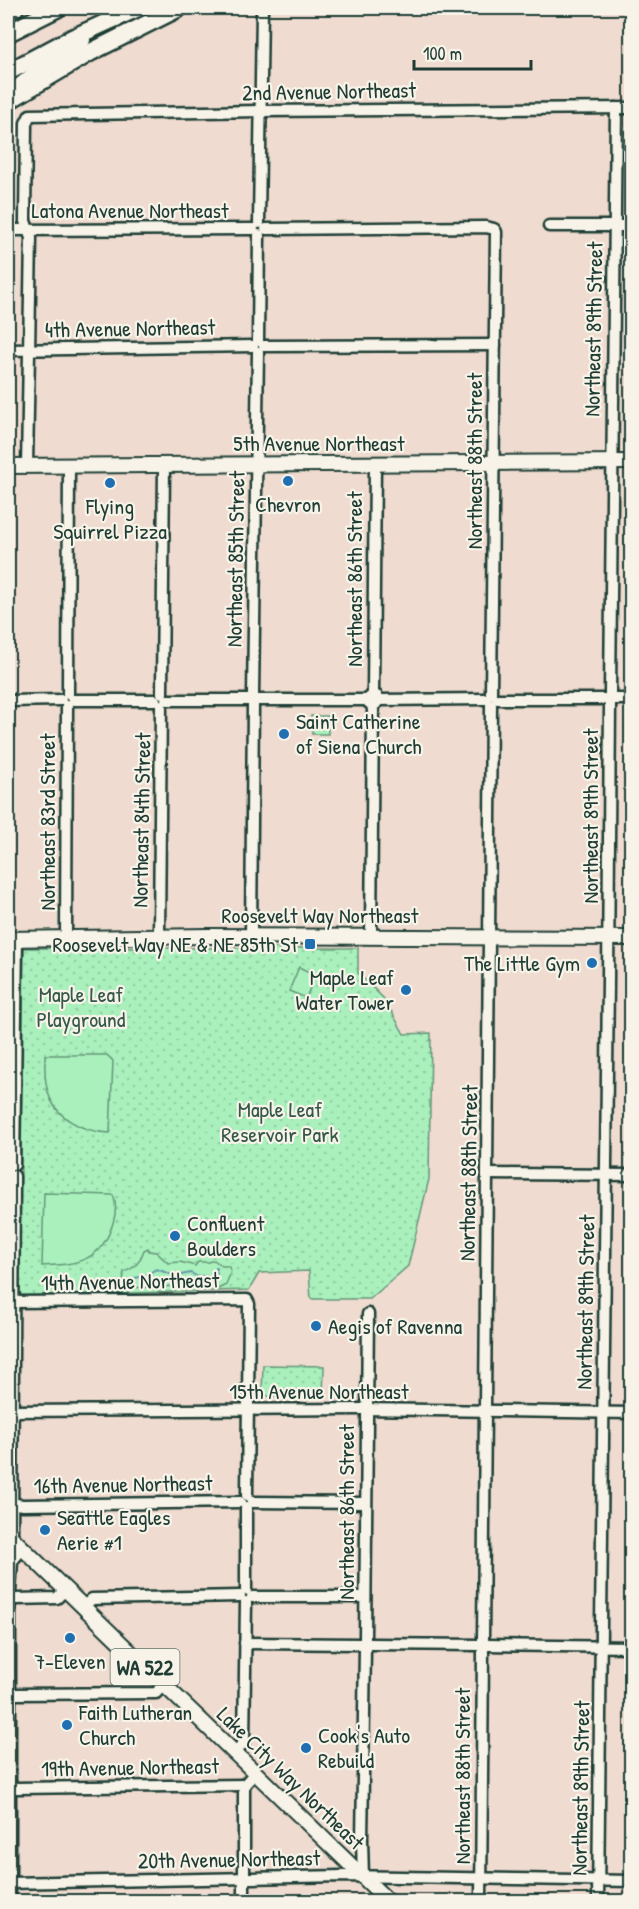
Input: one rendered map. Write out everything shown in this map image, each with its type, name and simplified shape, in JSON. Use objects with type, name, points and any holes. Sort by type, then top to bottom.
[{"type":"highway","points":[[8,11],[15,8]]},
{"type":"highway","points":[[8,33],[58,8]]},
{"type":"highway","points":[[8,72],[72,38],[139,8]]},
{"type":"highway","points":[[8,101],[91,52],[179,8]]},
{"type":"main road","points":[[8,96],[52,59],[139,8]]},
{"type":"main road","name":"5th Avenue Northeast","points":[[8,466],[632,462]]},
{"type":"main road","name":"Roosevelt Way Northeast","points":[[12,939],[159,936],[632,938]]},
{"type":"main road","name":"Lake City Way Northeast","points":[[10,1536],[389,1902]]},
{"type":"street","name":"Northeast 85th Street","points":[[251,936],[262,8]]},
{"type":"street","name":"Northeast 89th Street","points":[[598,1902],[616,108]]},
{"type":"street","name":"2nd Avenue Northeast","points":[[28,230],[25,221],[26,123],[28,117],[34,114],[632,108]]},
{"type":"street","points":[[549,226],[632,225]]},
{"type":"street","name":"Latona Avenue Northeast","points":[[8,230],[486,227],[494,229]]},
{"type":"street","name":"Northeast 88th Street","points":[[481,1902],[496,235],[494,229]]},
{"type":"street","points":[[27,466],[31,238],[28,230]]},
{"type":"street","name":"4th Avenue Northeast","points":[[8,350],[495,345]]},
{"type":"street","name":"Northeast 86th Street","points":[[371,936],[375,464]]},
{"type":"street","name":"Northeast 84th Street","points":[[159,936],[164,465]]},
{"type":"street","name":"Northeast 83rd Street","points":[[66,938],[69,466]]},
{"type":"street","points":[[8,701],[632,699]]},
{"type":"street","points":[[10,1536],[10,1316],[14,1302],[11,1224],[12,939]]},
{"type":"street","points":[[488,1174],[632,1175]]},
{"type":"street","name":"14th Avenue Northeast","points":[[14,1302],[247,1300],[249,1304],[247,1410]]},
{"type":"street","name":"Northeast 86th Street","points":[[363,1877],[368,1314]]},
{"type":"street","name":"15th Avenue Northeast","points":[[10,1411],[367,1409],[632,1413]]},
{"type":"street","points":[[235,1753],[244,1742],[247,1410]]},
{"type":"street","name":"16th Avenue Northeast","points":[[10,1503],[23,1505],[366,1503]]},
{"type":"street","points":[[10,1902],[10,1599],[12,1561],[23,1548]]},
{"type":"street","points":[[10,1599],[57,1598],[65,1590]]},
{"type":"street","points":[[84,1607],[92,1599],[246,1596],[365,1597]]},
{"type":"street","points":[[245,1643],[632,1647]]},
{"type":"street","points":[[10,1694],[156,1692],[164,1684]]},
{"type":"street","points":[[244,1902],[244,1785],[255,1773]]},
{"type":"street","name":"19th Avenue Northeast","points":[[10,1788],[244,1785]]},
{"type":"street","name":"20th Avenue Northeast","points":[[9,1883],[363,1877],[632,1881]]},
{"type":"green space","points":[[311,716],[328,716],[328,734],[312,734]]},
{"type":"green space","name":"Maple Leaf Reservoir Park","points":[[24,948],[358,948],[358,973],[385,1000],[404,1034],[431,1033],[429,1179],[408,1266],[370,1299],[311,1299],[309,1271],[259,1273],[249,1290],[19,1296]]},
{"type":"green space","points":[[299,967],[315,975],[306,998],[289,991]]},
{"type":"green space","points":[[45,1055],[107,1055],[113,1061],[110,1133],[80,1126],[62,1115],[56,1108],[50,1099],[46,1084]]},
{"type":"green space","points":[[44,1193],[113,1195],[116,1209],[113,1223],[102,1246],[95,1253],[77,1262],[42,1266]]},
{"type":"green space","points":[[148,1248],[168,1263],[180,1262],[195,1266],[198,1262],[214,1260],[222,1266],[228,1266],[231,1271],[226,1285],[218,1289],[216,1286],[204,1283],[198,1288],[189,1282],[183,1287],[180,1285],[158,1289],[151,1288],[151,1286],[137,1287],[123,1284],[124,1272],[135,1266],[144,1250]]},
{"type":"green space","points":[[263,1365],[324,1366],[323,1397],[262,1396]]},
{"type":"waterway","points":[[135,1278],[145,1276],[156,1269],[176,1276],[191,1273],[198,1277],[214,1278],[217,1276],[216,1268]]},
{"type":"place","name":"Chevron","points":[[288,481]]},
{"type":"place","name":"Flying Squirrel Pizza","points":[[110,483]]},
{"type":"place","name":"Saint Catherine of Siena Church","points":[[284,734]]},
{"type":"place","name":"Roosevelt Way NE & NE 85th St","points":[[310,944]]},
{"type":"place","name":"The Little Gym","points":[[592,963]]},
{"type":"place","name":"Maple Leaf Water Tower","points":[[406,990]]},
{"type":"place","name":"Confluent Boulders","points":[[175,1236]]},
{"type":"place","name":"Aegis of Ravenna","points":[[316,1326]]},
{"type":"place","name":"Seattle Eagles Aerie #1","points":[[45,1530]]},
{"type":"place","name":"7-Eleven","points":[[70,1638]]},
{"type":"place","name":"Faith Lutheran Church","points":[[67,1725]]},
{"type":"place","name":"Cook's Auto Rebuild","points":[[306,1748]]},
{"type":"park label","name":"Maple Leaf Playground","points":[[81,1006]]}]
